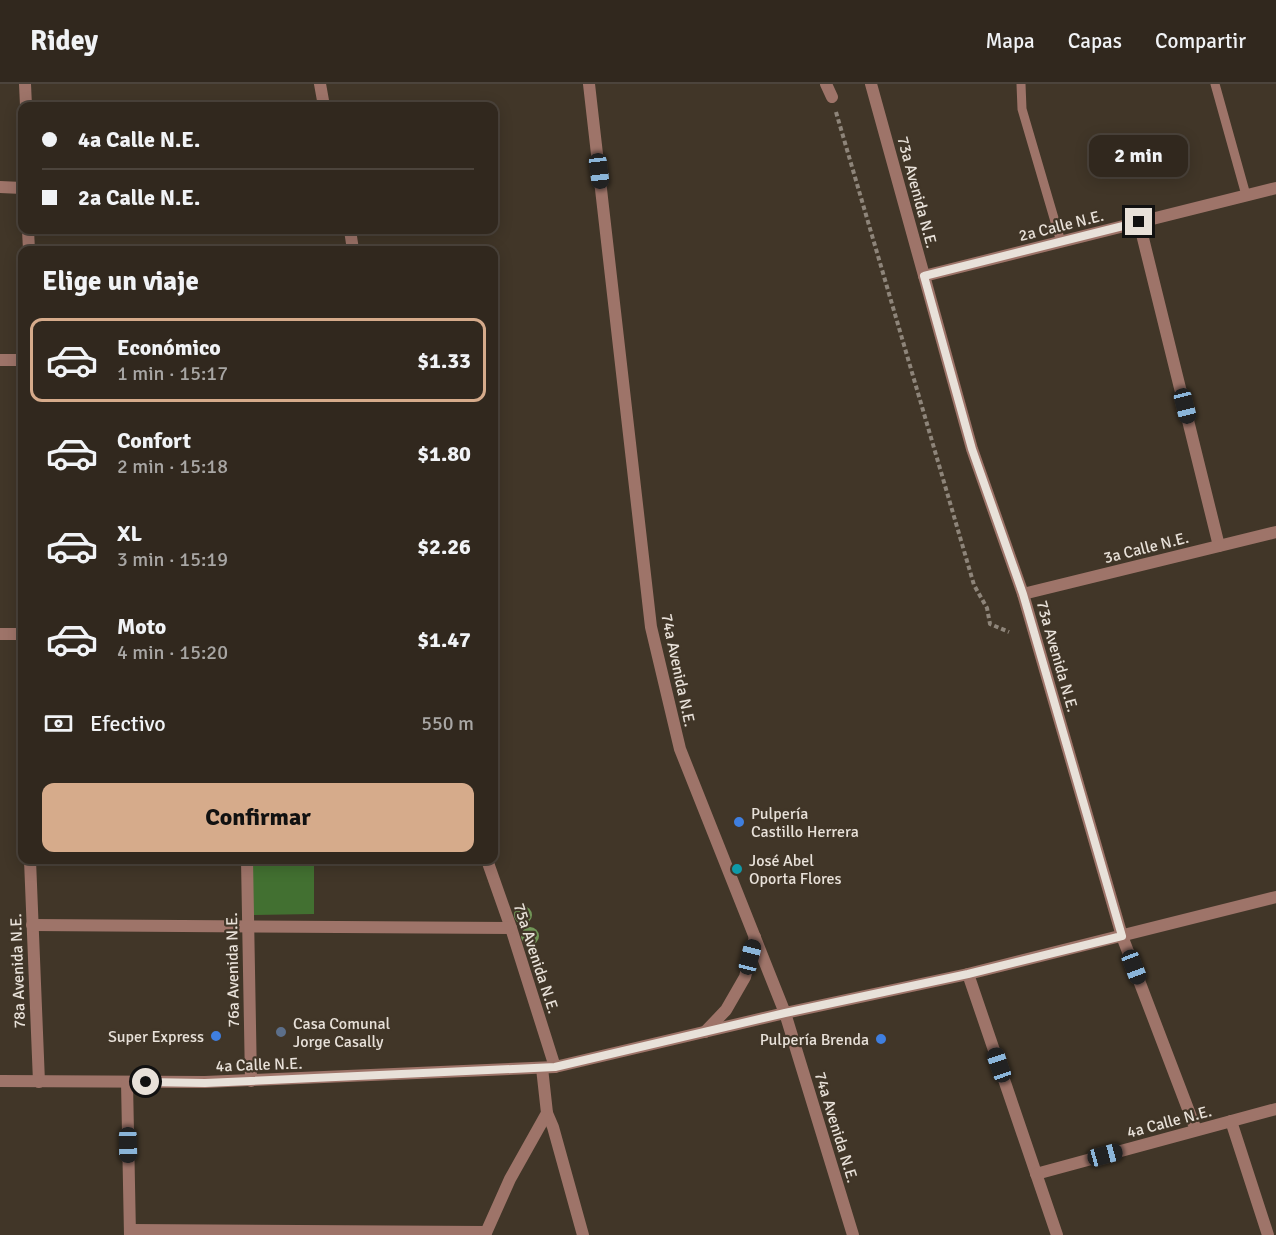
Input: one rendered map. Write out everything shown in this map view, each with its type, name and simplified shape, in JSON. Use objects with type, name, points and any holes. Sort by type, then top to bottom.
[{"type":"street","points":[[25,84],[26,102]]},
{"type":"street","points":[[320,84],[323,102]]},
{"type":"street","name":"74a Avenida N.E.","points":[[589,84],[651,627],[680,749],[785,1013],[853,1235]]},
{"type":"street","points":[[826,84],[832,97]]},
{"type":"street","name":"73a Avenida N.E.","points":[[871,84],[972,449],[1023,594],[1122,936],[1196,1130]]},
{"type":"street","points":[[0,187],[18,188]]},
{"type":"street","name":"2a Calle N.E.","points":[[924,276],[1276,188]]},
{"type":"street","points":[[1139,222],[1220,546]]},
{"type":"street","points":[[0,360],[18,360]]},
{"type":"street","name":"3a Calle N.E.","points":[[1023,594],[1276,532]]},
{"type":"street","points":[[0,634],[18,634]]},
{"type":"street","name":"78a Avenida N.E.","points":[[30,864],[39,1082]]},
{"type":"street","name":"76a Avenida N.E.","points":[[247,864],[251,1081]]},
{"type":"street","name":"75a Avenida N.E.","points":[[488,864],[555,1067]]},
{"type":"street","name":"4a Calle N.E.","points":[[0,1081],[251,1081],[555,1067],[785,1013],[968,974],[1276,897]]},
{"type":"street","points":[[32,925],[511,928]]},
{"type":"street","points":[[705,1033],[726,1010],[745,976],[755,937]]},
{"type":"street","points":[[968,974],[1057,1235]]},
{"type":"street","points":[[542,1068],[547,1113],[583,1235]]},
{"type":"street","points":[[127,1082],[130,1232],[485,1233],[510,1179],[547,1113]]},
{"type":"street","name":"4a Calle N.E.","points":[[1036,1174],[1276,1109]]},
{"type":"street","points":[[1231,1121],[1268,1235]]},
{"type":"lane","points":[[1020,84],[1022,110],[1061,242]]},
{"type":"lane","points":[[1215,84],[1246,195]]},
{"type":"path","points":[[832,97],[974,585],[987,608],[990,624],[1009,632]]},
{"type":"green space","points":[[252,864],[314,864],[314,914],[253,915]]},
{"type":"place","name":"Pulpería Castillo Herrera","points":[[739,822]]},
{"type":"place","name":"José Abel Oporta Flores","points":[[737,869]]},
{"type":"place","name":"Casa Comunal Jorge Casally","points":[[281,1032]]},
{"type":"place","name":"Super Express","points":[[216,1036]]},
{"type":"place","name":"Pulpería Brenda","points":[[881,1039]]},
{"type":"route","points":[[146,1082],[205,1083],[555,1067],[785,1013],[968,974],[1122,936],[1023,594],[972,449],[924,276],[1139,222]]}]
